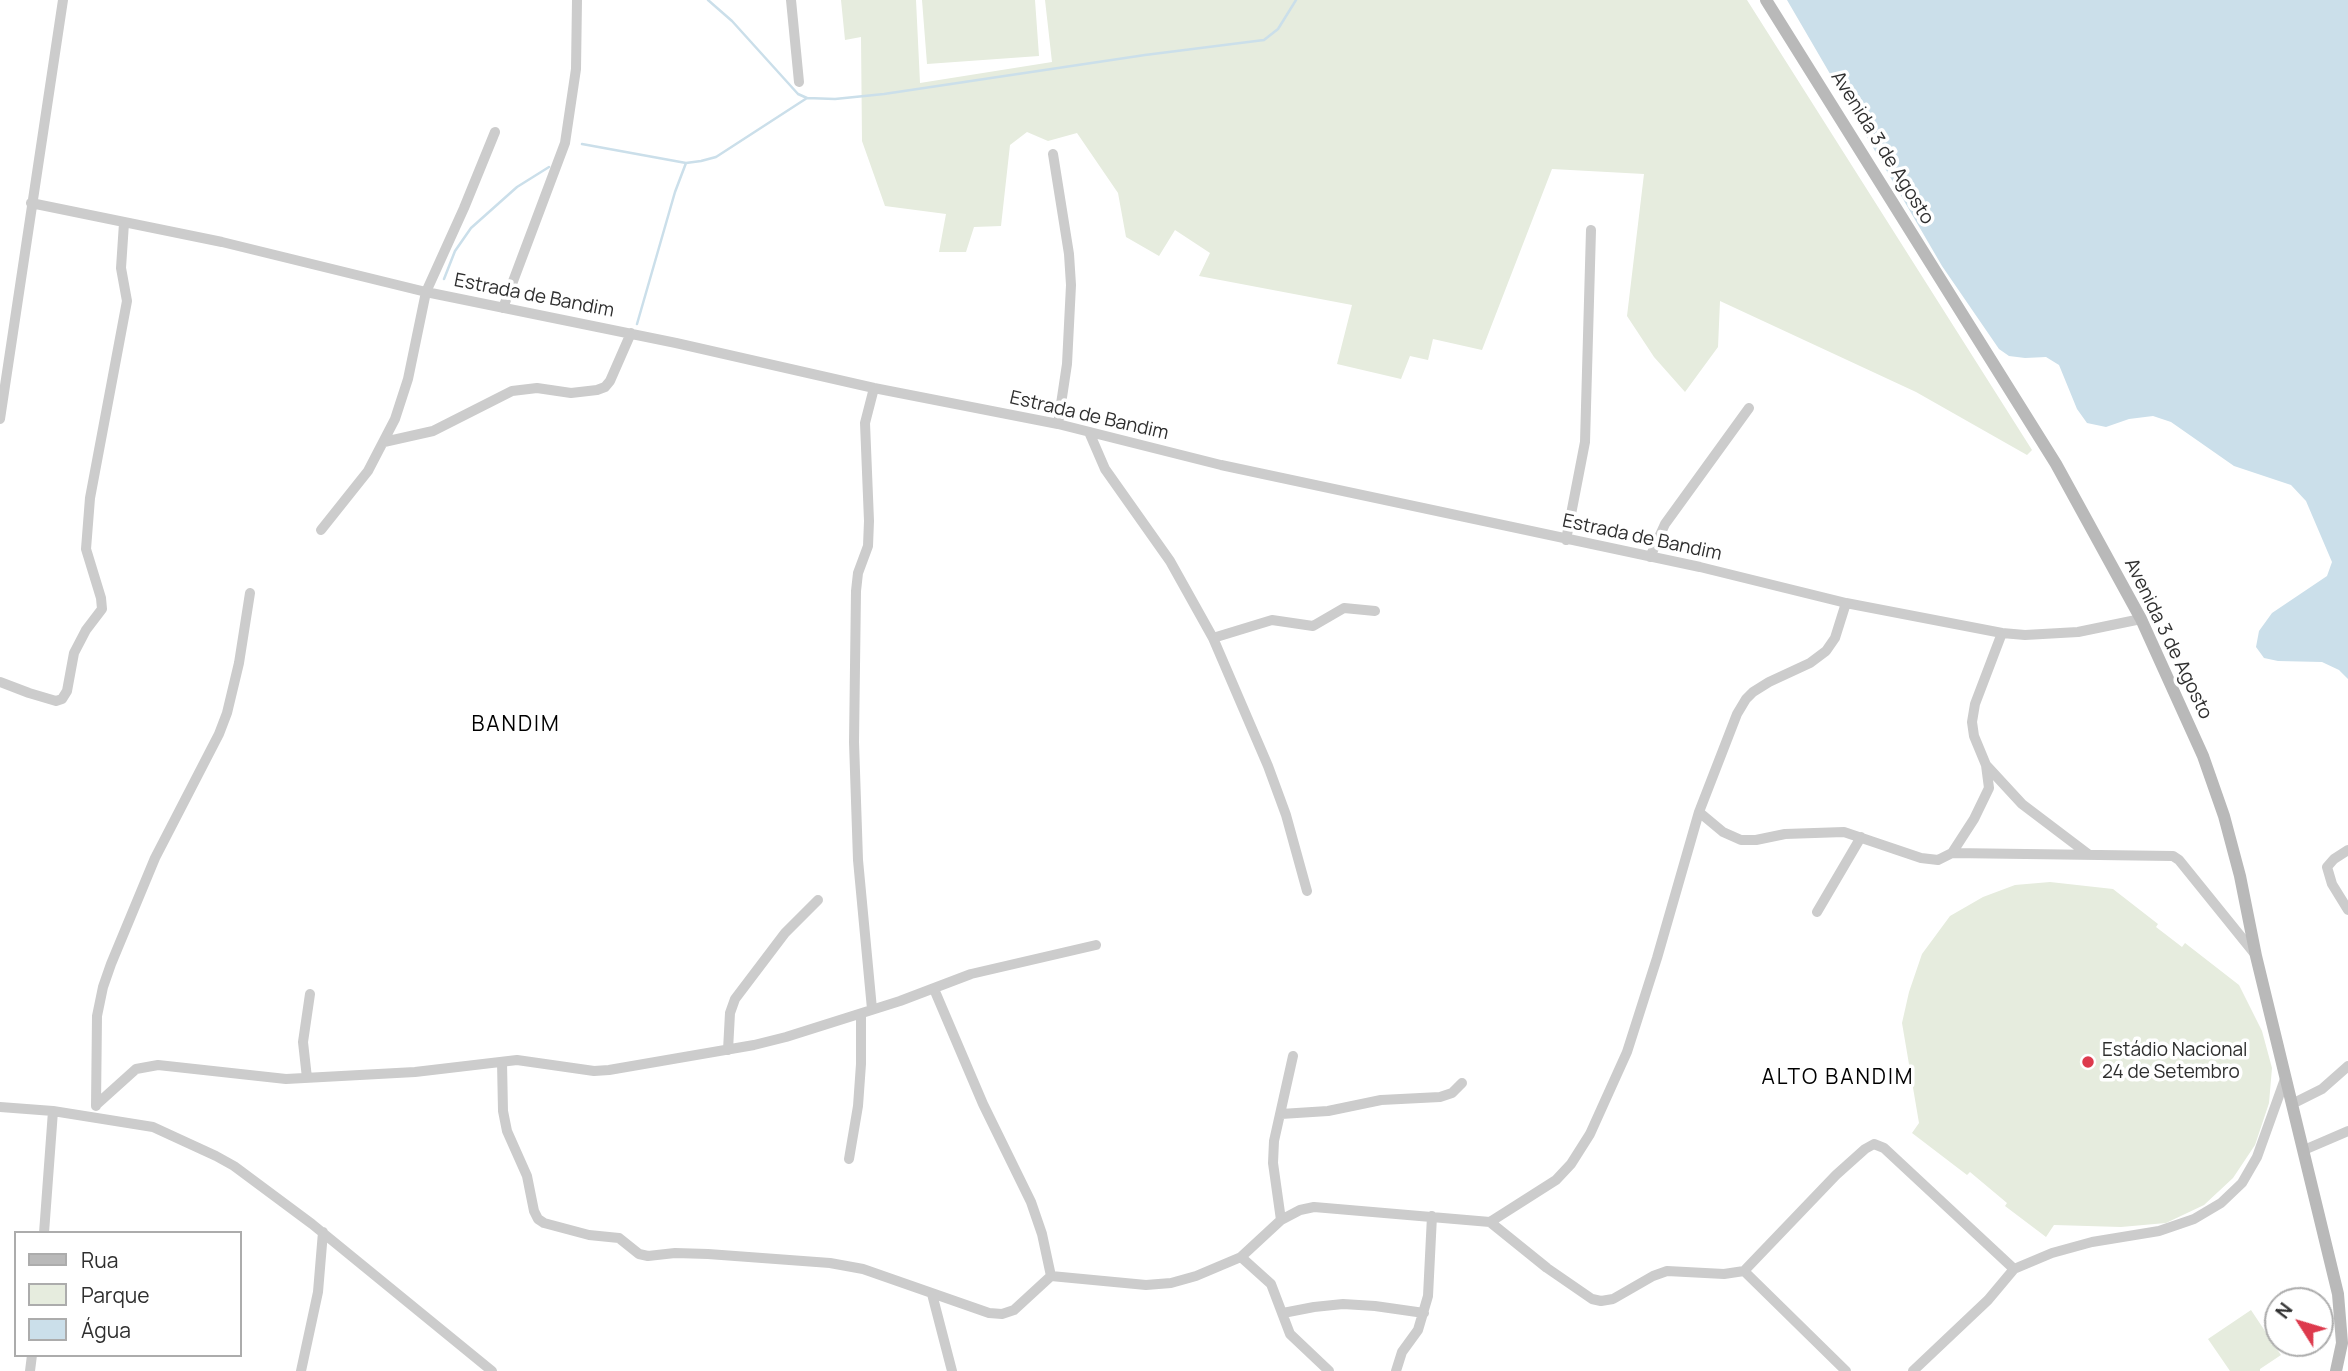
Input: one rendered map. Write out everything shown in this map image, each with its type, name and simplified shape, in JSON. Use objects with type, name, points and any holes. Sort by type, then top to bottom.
[{"type":"street","points":[[0,419],[3,378],[63,0]]},
{"type":"street","points":[[503,308],[565,144],[576,69],[577,0]]},
{"type":"street","points":[[791,0],[799,82]]},
{"type":"street","name":"Avenida 3 de Agosto","points":[[1766,0],[2056,464],[2141,619],[2203,756],[2215,786],[2241,876],[2256,956],[2340,1310],[2342,1343],[2336,1371]]},
{"type":"street","points":[[321,530],[363,479],[395,419],[408,379],[426,292],[495,132]]},
{"type":"street","points":[[1053,154],[1069,254],[1071,285],[1067,363],[1058,424]]},
{"type":"street","name":"Estrada de Bandim","points":[[31,203],[261,250],[426,292],[631,333],[874,388],[1058,424],[1221,465],[1750,579],[1846,603],[2025,635],[2078,632],[2141,619]]},
{"type":"street","points":[[0,682],[57,701],[62,699],[67,691],[74,653],[86,630],[102,609],[86,550],[90,498],[127,301],[121,268],[124,223]]},
{"type":"street","points":[[1566,540],[1585,442],[1591,230]]},
{"type":"street","points":[[384,442],[433,431],[512,391],[537,388],[571,393],[605,387],[610,382],[631,333]]},
{"type":"street","points":[[872,1009],[858,860],[854,742],[856,591],[858,573],[868,546],[869,522],[865,423],[874,388]]},
{"type":"street","points":[[1650,557],[1665,524],[1749,408]]},
{"type":"street","points":[[1088,432],[1105,469],[1170,561],[1213,638],[1268,766],[1286,815],[1307,891]]},
{"type":"street","points":[[95,1117],[97,1016],[103,987],[155,858],[219,734],[227,713],[239,663],[250,593]]},
{"type":"street","points":[[1490,1222],[1556,1180],[1590,1134],[1627,1052],[1699,812],[1737,715],[1746,699],[1769,682],[1810,663],[1826,651],[1835,638],[1846,603]]},
{"type":"street","points":[[1213,638],[1272,620],[1313,626],[1344,608],[1375,611]]},
{"type":"street","points":[[1952,853],[1974,820],[1989,788],[1986,765],[1972,722],[1975,704],[2002,633]]},
{"type":"street","points":[[1986,765],[2022,804],[2088,854]]},
{"type":"street","points":[[1699,812],[1723,832],[1741,840],[1785,834],[1844,832],[1921,858],[1938,860],[1952,853],[2173,856],[2256,956]]},
{"type":"street","points":[[1818,912],[1861,837]]},
{"type":"street","points":[[2348,850],[2334,859],[2328,867],[2332,884],[2348,910]]},
{"type":"street","points":[[727,1050],[730,1013],[735,999],[785,933],[818,900]]},
{"type":"street","points":[[96,1105],[131,1073],[141,1067],[158,1065],[266,1078],[415,1072],[529,1060],[594,1071],[727,1050],[786,1037],[861,1014],[982,971],[1097,945]]},
{"type":"street","points":[[934,989],[983,1104],[1031,1202],[1042,1234],[1051,1276]]},
{"type":"street","points":[[307,1078],[303,1042],[310,994]]},
{"type":"street","points":[[849,1158],[858,1106],[861,1014]]},
{"type":"street","points":[[1282,1220],[1273,1163],[1274,1141],[1293,1056]]},
{"type":"street","points":[[502,1062],[503,1111],[507,1131],[527,1176],[534,1211],[544,1223],[589,1235],[619,1238],[639,1254],[648,1256],[697,1254],[830,1263],[863,1269],[989,1313],[1002,1314],[1014,1310],[1051,1276],[1146,1285],[1171,1283],[1211,1271],[1241,1257],[1282,1220],[1300,1210],[1314,1207],[1490,1222],[1547,1268],[1592,1298],[1601,1301],[1613,1298],[1667,1271],[1724,1275],[1744,1271],[1836,1175],[1874,1144],[1884,1148],[2014,1269]]},
{"type":"street","points":[[2292,1104],[2322,1089],[2348,1066]]},
{"type":"street","points":[[1913,1371],[1988,1300],[2014,1269],[2052,1253],[2092,1242],[2159,1231],[2194,1219],[2221,1203],[2242,1183],[2257,1157],[2286,1079]]},
{"type":"street","points":[[1281,1114],[1328,1111],[1381,1100],[1440,1097],[1452,1093],[1462,1083]]},
{"type":"street","points":[[0,1107],[53,1111],[153,1127],[216,1156],[234,1166],[323,1232],[492,1371]]},
{"type":"street","points":[[44,1231],[53,1111]]},
{"type":"street","points":[[2304,1150],[2348,1131]]},
{"type":"street","points":[[1396,1371],[1402,1352],[1418,1330],[1428,1296],[1432,1216]]},
{"type":"street","points":[[301,1371],[318,1293],[323,1232]]},
{"type":"street","points":[[1241,1257],[1271,1284],[1290,1334],[1329,1371]]},
{"type":"street","points":[[1744,1271],[1846,1371]]},
{"type":"street","points":[[932,1294],[952,1371]]},
{"type":"street","points":[[1283,1313],[1343,1304],[1424,1313]]},
{"type":"green space","points":[[841,0],[916,0],[920,83],[1052,62],[1045,0],[1747,0],[2032,450],[2027,455],[1916,392],[1720,301],[1718,347],[1685,392],[1654,357],[1627,316],[1644,174],[1552,169],[1482,350],[1433,339],[1428,360],[1410,356],[1401,379],[1337,364],[1352,305],[1199,276],[1210,253],[1175,230],[1159,256],[1126,237],[1118,193],[1077,133],[1048,141],[1027,132],[1010,145],[1001,226],[974,227],[966,252],[939,252],[946,214],[885,206],[862,141],[861,37],[845,40]]},
{"type":"green space","points":[[922,0],[1035,0],[1039,56],[927,64]]},
{"type":"green space","name":"Estádio Nacional 24 de Setembro","points":[[2050,882],[2113,889],[2158,924],[2156,927],[2182,947],[2185,943],[2239,985],[2262,1031],[2272,1068],[2269,1103],[2255,1145],[2233,1178],[2204,1205],[2166,1223],[2121,1227],[2054,1225],[2046,1237],[2005,1206],[2007,1203],[1970,1172],[1967,1175],[1912,1133],[1919,1123],[1902,1023],[1922,954],[1950,916],[1983,897],[2015,885]]},
{"type":"green space","points":[[2251,1310],[2264,1330],[2264,1357],[2278,1357],[2260,1371],[2230,1371],[2208,1339]]},
{"type":"water","points":[[1787,0],[2348,0],[2348,679],[2339,670],[2322,662],[2264,658],[2256,647],[2259,631],[2272,613],[2327,576],[2332,562],[2306,501],[2291,485],[2234,466],[2171,422],[2153,416],[2129,419],[2106,427],[2087,423],[2077,409],[2059,365],[2046,357],[2009,356],[1999,349],[1942,266]]},
{"type":"waterway","points":[[708,0],[732,21],[798,94],[807,98]]},
{"type":"waterway","points":[[582,144],[686,163],[701,161],[716,157],[807,98],[835,99],[884,94],[1264,40],[1278,29],[1296,0]]},
{"type":"waterway","points":[[637,324],[686,163]]},
{"type":"waterway","points":[[444,279],[455,251],[471,228],[517,187],[549,167]]},
{"type":"place","name":"Estádio Nacional 24 de Setembro","points":[[2088,1062]]},
{"type":"district","name":"BANDIM","points":[[516,725]]},
{"type":"district","name":"ALTO BANDIM","points":[[1838,1078]]}]
